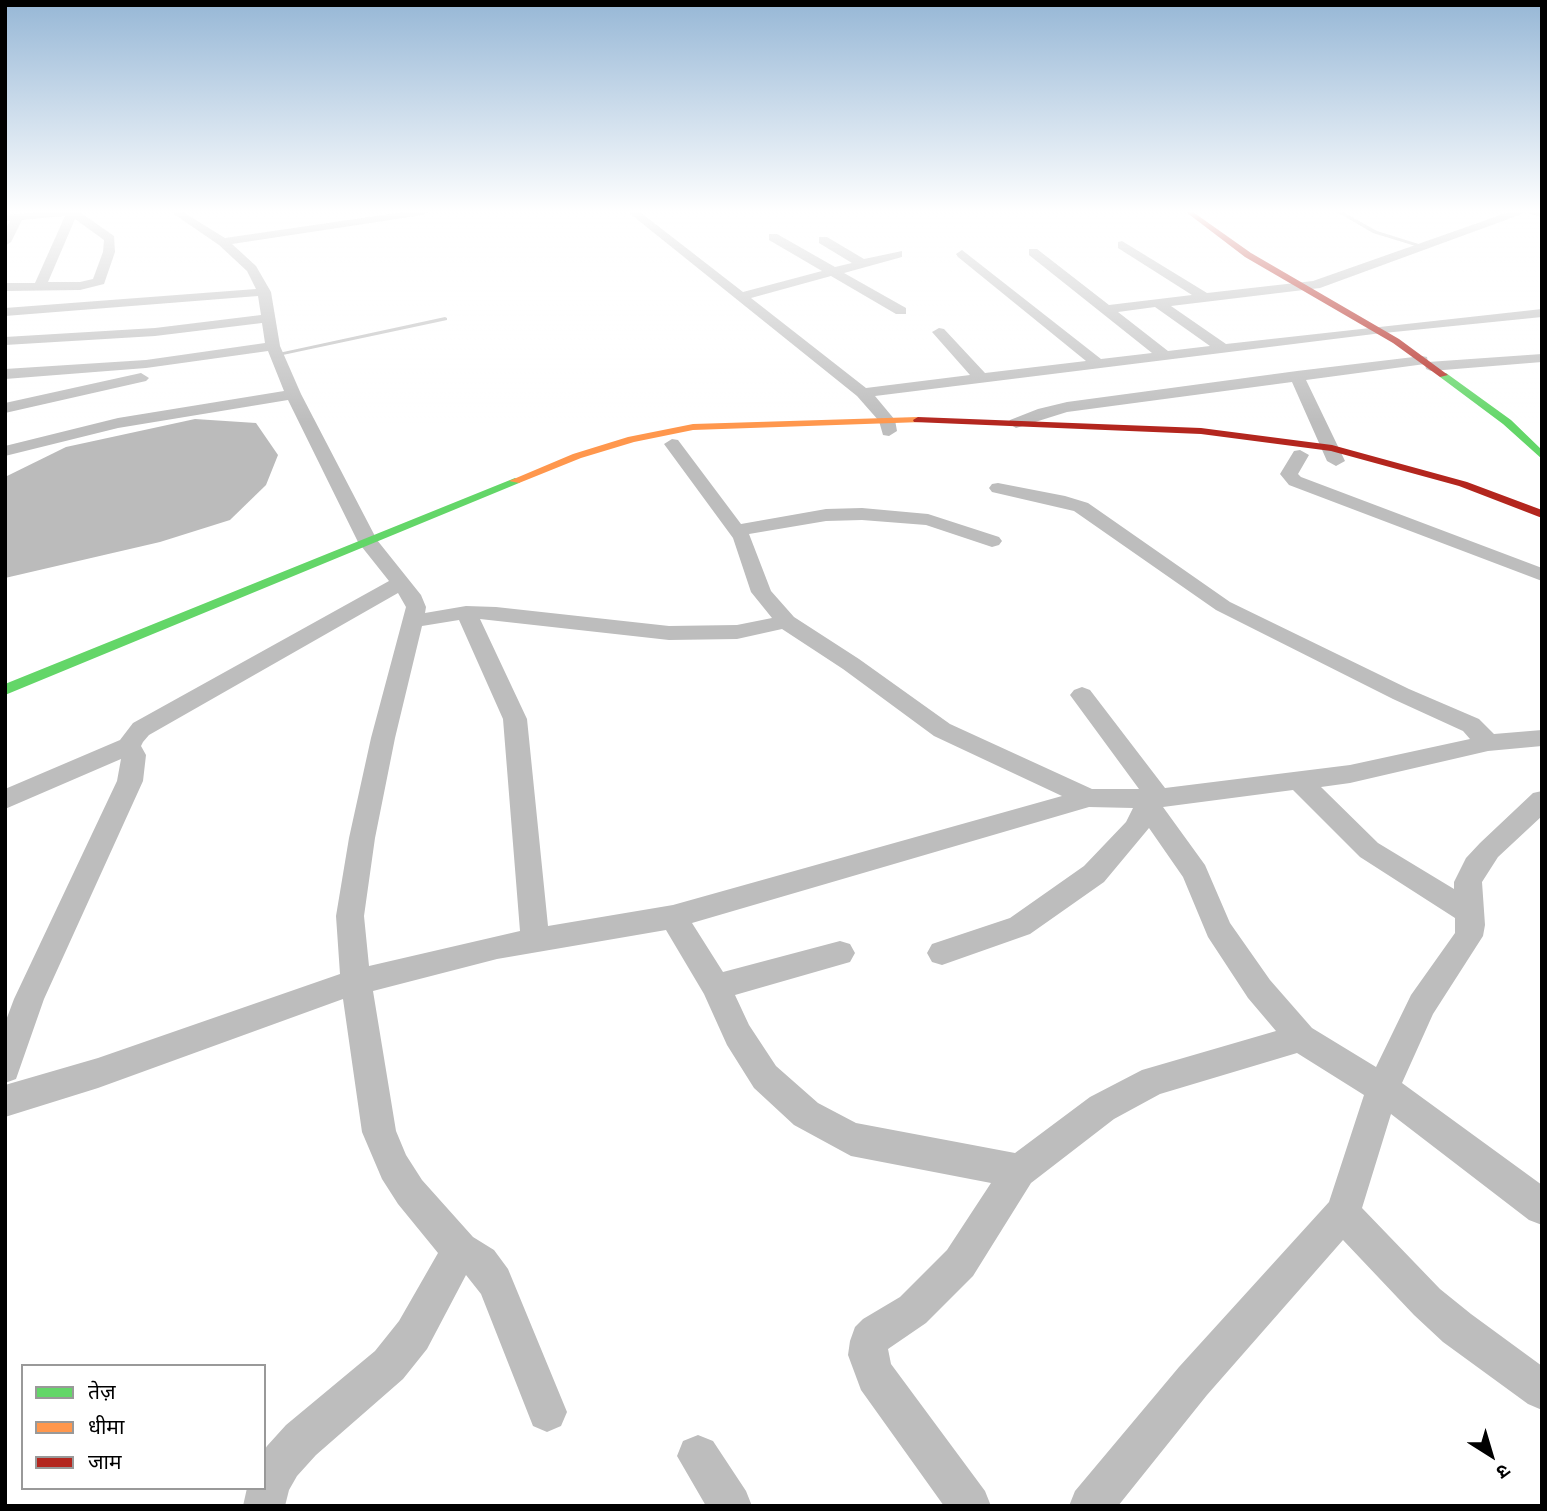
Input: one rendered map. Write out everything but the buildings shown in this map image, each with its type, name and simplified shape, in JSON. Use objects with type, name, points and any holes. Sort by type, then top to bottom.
[{"type":"street","points":[[5,287],[87,286],[93,283]]},
{"type":"street","points":[[259,283],[264,292],[275,350],[293,394],[372,547],[399,584],[411,595],[416,607],[383,738],[350,916],[356,982],[379,1132],[394,1167],[410,1192],[460,1250],[481,1263],[495,1282],[547,1412]]},
{"type":"street","points":[[725,283],[863,393],[888,425]]},
{"type":"street","points":[[743,296],[794,283]]},
{"type":"street","points":[[852,283],[901,311]]},
{"type":"street","points":[[997,283],[1096,362]]},
{"type":"street","points":[[1073,283],[1164,355]]},
{"type":"street","points":[[1181,283],[1205,298]]},
{"type":"street","points":[[1295,283],[1396,341],[1507,422],[1542,456]]},
{"type":"street","points":[[1107,309],[1304,288],[1321,283]]},
{"type":"street","points":[[5,312],[264,292]]},
{"type":"street","points":[[1158,303],[1222,348]]},
{"type":"street","points":[[863,393],[1096,362],[1542,313]]},
{"type":"street","points":[[5,341],[155,332],[269,318]]},
{"type":"street","points":[[939,332],[980,377]]},
{"type":"street","points":[[5,408],[144,371],[275,350]]},
{"type":"street","points":[[1016,423],[1030,416],[1067,407],[1297,376],[1426,363],[1542,358]]},
{"type":"street","points":[[5,374],[144,371]]},
{"type":"street","points":[[118,423],[144,371]]},
{"type":"street","points":[[1297,376],[1334,455]]},
{"type":"street","points":[[5,451],[118,423],[293,394]]},
{"type":"street","points":[[5,704],[577,456],[632,439],[693,427],[1016,423],[1201,431],[1334,455],[1463,484],[1542,514]]},
{"type":"street","points":[[5,690],[600,460],[695,439],[888,425],[1158,440],[1300,455],[1334,455]]},
{"type":"street","points":[[671,444],[737,530],[761,592],[786,622],[851,664],[942,730],[1089,798]]},
{"type":"street","points":[[1300,455],[1289,474],[1295,481],[1542,575]]},
{"type":"street","points":[[998,488],[1065,501],[1081,507],[1223,606],[1401,694],[1471,725],[1488,743]]},
{"type":"street","points":[[737,530],[826,515],[862,514],[915,517],[992,541]]},
{"type":"street","points":[[5,800],[130,746],[141,729],[399,584]]},
{"type":"street","points":[[414,621],[466,612],[509,614],[681,633],[737,632],[786,622]]},
{"type":"street","points":[[466,612],[515,719],[535,941]]},
{"type":"street","points":[[1082,695],[1152,800],[1195,873],[1218,929],[1259,989],[1301,1038],[1383,1088],[1542,1207]]},
{"type":"street","points":[[5,1101],[98,1073],[323,991],[497,947],[673,917],[1089,798],[1152,800],[1350,774],[1488,743],[1542,738]]},
{"type":"street","points":[[5,1068],[29,999],[130,780],[134,755],[130,746]]},
{"type":"street","points":[[1298,780],[1369,850],[1468,912]]},
{"type":"street","points":[[942,953],[1020,926],[1094,874],[1124,844],[1152,800]]},
{"type":"street","points":[[1090,1506],[1193,1381],[1343,1213],[1383,1088],[1422,1005],[1469,936],[1471,925],[1468,883],[1476,866],[1489,850],[1542,800]]},
{"type":"street","points":[[673,917],[716,987],[751,1058],[765,1077],[806,1114],[851,1139],[1019,1171]]},
{"type":"street","points":[[716,987],[840,953]]},
{"type":"street","points":[[970,1506],[875,1376],[868,1355],[869,1341],[913,1310],[961,1263],[1019,1171],[1102,1108],[1153,1081],[1301,1038]]},
{"type":"street","points":[[1343,1213],[1427,1301],[1457,1328],[1542,1390]]},
{"type":"street","points":[[264,1506],[269,1484],[282,1461],[301,1440],[389,1365],[413,1335],[460,1250]]},
{"type":"street","points":[[698,1456],[731,1506]]},
{"type":"lane","points":[[275,350],[445,319]]},
{"type":"shaded area","points":[[195,419],[256,423],[278,455],[266,485],[230,520],[160,542],[5,578],[5,477],[66,447]]},
{"type":"traffic: fast","points":[[1443,375],[1507,422],[1542,456]]},
{"type":"traffic: fast","points":[[5,690],[515,481]]},
{"type":"traffic: slow","points":[[515,481],[577,456],[632,439],[693,427],[918,420]]},
{"type":"traffic: jam","points":[[1295,283],[1396,341],[1443,375]]},
{"type":"traffic: jam","points":[[918,420],[1201,431],[1332,448],[1463,484],[1542,514]]}]
